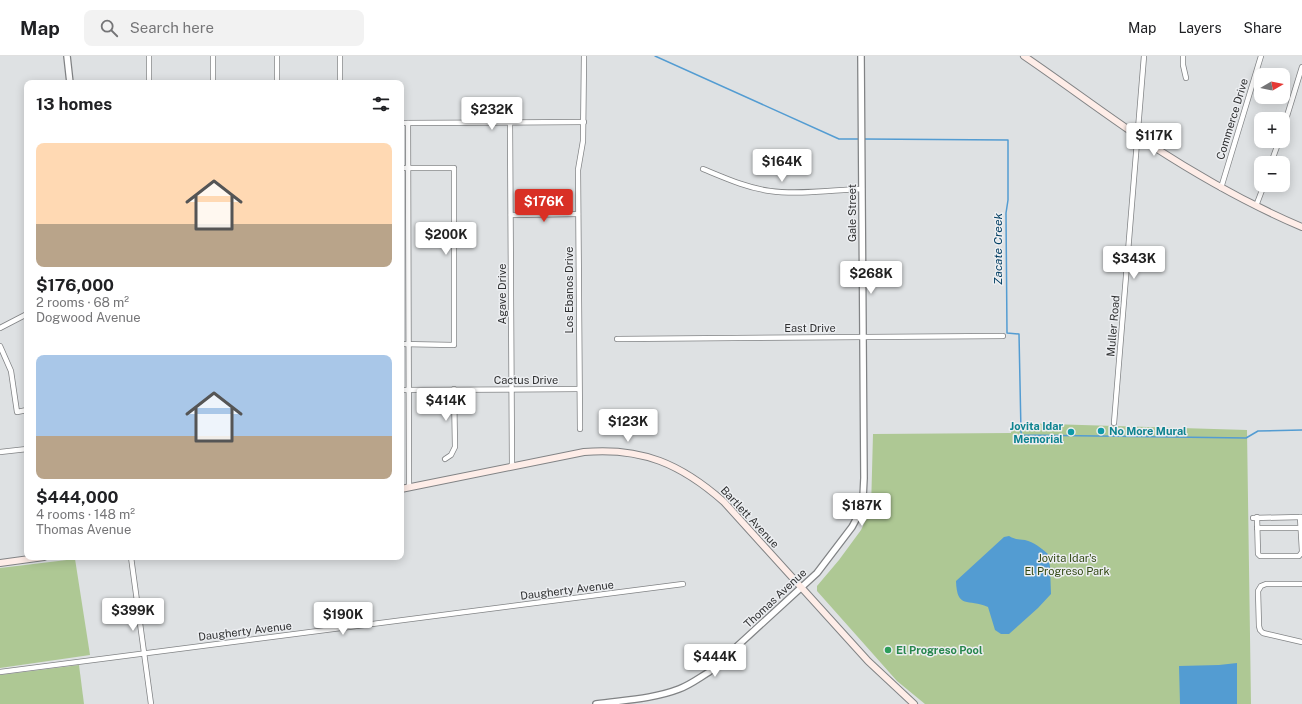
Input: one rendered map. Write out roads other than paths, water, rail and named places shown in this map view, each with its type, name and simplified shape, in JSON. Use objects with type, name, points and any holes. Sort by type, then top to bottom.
[{"type":"main road","points":[[1024,56],[1154,147],[1221,188],[1302,227]]},
{"type":"main road","name":"Bartlett Avenue","points":[[404,488],[573,453],[596,451],[632,453],[657,459],[683,471],[724,502],[868,661],[914,704]]},
{"type":"main road","points":[[0,563],[24,560]]},
{"type":"street","points":[[67,56],[70,80]]},
{"type":"street","points":[[149,56],[149,80]]},
{"type":"street","points":[[213,56],[213,80]]},
{"type":"street","points":[[277,56],[277,80]]},
{"type":"street","points":[[340,56],[340,80]]},
{"type":"street","name":"Los Ebanos Drive","points":[[580,429],[578,170],[583,141],[584,122],[584,56]]},
{"type":"street","name":"Gale Street","points":[[861,56],[863,442]]},
{"type":"street","name":"Muller Road","points":[[1114,423],[1144,56]]},
{"type":"street","points":[[1183,56],[1183,65],[1186,78]]},
{"type":"street","name":"Commerce Drive","points":[[1221,188],[1261,56]]},
{"type":"street","points":[[1288,112],[1302,67]]},
{"type":"street","name":"Agave Drive","points":[[510,122],[512,466]]},
{"type":"street","points":[[404,123],[584,122]]},
{"type":"street","points":[[408,123],[409,487]]},
{"type":"street","points":[[404,168],[454,168],[454,344],[404,344]]},
{"type":"street","points":[[703,170],[744,185],[770,191],[792,192],[862,189]]},
{"type":"street","points":[[1256,206],[1261,192]]},
{"type":"street","points":[[511,214],[578,214]]},
{"type":"street","points":[[0,328],[24,316]]},
{"type":"street","name":"East Drive","points":[[617,339],[1003,336]]},
{"type":"street","points":[[0,346],[11,370],[16,412],[24,411]]},
{"type":"street","points":[[445,459],[451,454],[455,447],[454,389]]},
{"type":"street","name":"Cactus Drive","points":[[404,390],[579,389]]},
{"type":"street","name":"Thomas Avenue","points":[[596,704],[664,694],[694,682],[722,660],[817,573],[852,527],[860,512],[863,498],[863,442]]},
{"type":"street","points":[[0,452],[24,449]]},
{"type":"street","points":[[1255,517],[1301,517],[1302,552],[1299,556],[1260,556],[1258,554],[1255,517]]},
{"type":"street","points":[[1257,528],[1301,528]]},
{"type":"street","points":[[132,560],[151,704]]},
{"type":"street","name":"Daugherty Avenue","points":[[0,672],[683,584]]},
{"type":"street","points":[[1302,584],[1266,584],[1261,586],[1258,591],[1258,626],[1263,633],[1302,642]]},
{"type":"water","points":[[1009,536],[1015,539],[1031,542],[1048,554],[1051,594],[1009,634],[1001,634],[995,630],[988,607],[961,600],[957,590],[956,581],[1004,537]]},
{"type":"water","points":[[1237,663],[1237,704],[1180,704],[1179,666]]},
{"type":"waterway","name":"Zacate Creek","points":[[655,56],[839,139],[860,139]]},
{"type":"waterway","name":"Zacate Creek","points":[[863,139],[1008,140],[1008,200],[1006,213],[1007,333],[1019,334],[1022,435],[1246,438],[1258,431],[1302,430]]},
{"type":"place","name":"No More Mural","points":[[1101,431]]},
{"type":"place","name":"Jovita Idar Memorial","points":[[1071,432]]},
{"type":"place","name":"El Progreso Pool","points":[[888,650]]},
{"type":"park label","name":"Jovita Idar's El Progreso Park","points":[[1067,564]]}]
